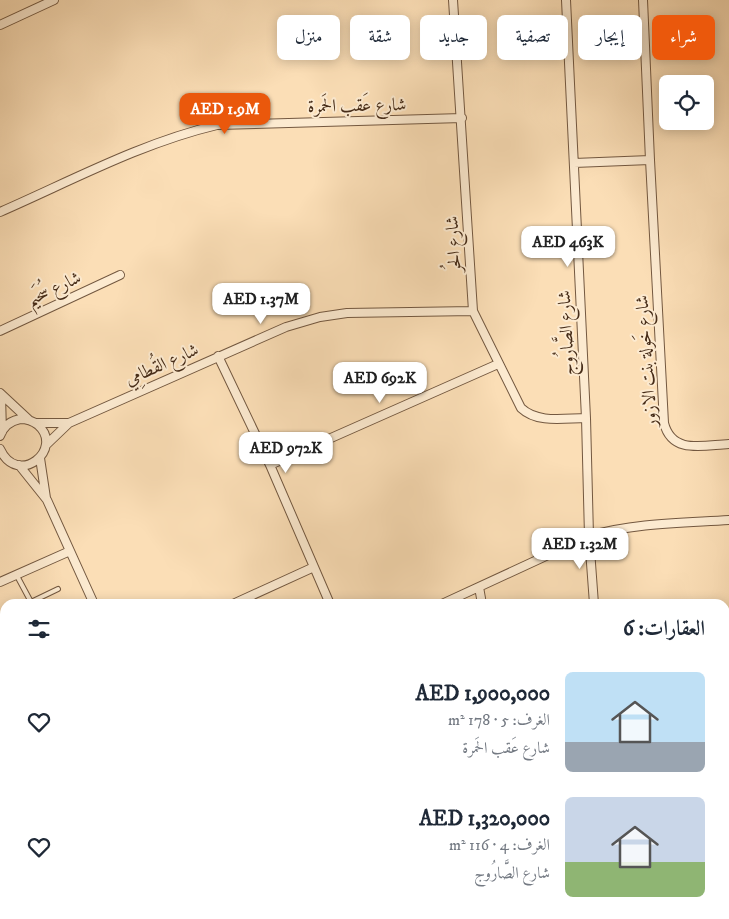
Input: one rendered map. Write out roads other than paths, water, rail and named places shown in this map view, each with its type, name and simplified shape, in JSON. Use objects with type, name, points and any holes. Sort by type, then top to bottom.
[{"type":"street","points":[[0,24],[54,0]]},
{"type":"street","name":"شارع الحُر","points":[[453,0],[473,311],[498,364],[522,408],[530,415],[544,419],[586,418]]},
{"type":"street","name":"شارع الصَّارُوج","points":[[566,0],[586,418],[589,536],[594,599]]},
{"type":"street","name":"شارع خَولة بنت الازور","points":[[643,0],[666,433],[674,442],[684,446],[729,444]]},
{"type":"street","name":"شارع عَقب الحَمرة","points":[[0,212],[155,143],[184,132],[217,125],[462,118]]},
{"type":"street","points":[[574,163],[650,160]]},
{"type":"street","name":"شارع سُحَيم","points":[[0,331],[120,275]]},
{"type":"street","name":"شارع القُطامِي","points":[[46,445],[69,423],[286,327],[320,317],[347,313],[473,311]]},
{"type":"street","points":[[218,356],[270,465],[328,599]]},
{"type":"street","points":[[270,465],[498,364]]},
{"type":"street","points":[[1,394],[44,433],[46,445],[40,458],[47,500],[92,599]]},
{"type":"street","points":[[1,394],[1,434]]},
{"type":"street","name":"شارع القُطامِي","points":[[1,434],[6,425],[21,419],[32,422],[69,423]]},
{"type":"street","points":[[0,449],[9,462]]},
{"type":"street","points":[[0,461],[20,466],[27,465],[40,458]]},
{"type":"street","points":[[20,466],[47,500]]},
{"type":"street","points":[[453,599],[589,536],[607,530],[635,526],[729,520]]},
{"type":"street","points":[[0,582],[70,552]]},
{"type":"street","points":[[244,599],[314,567]]},
{"type":"street","points":[[479,587],[481,599]]},
{"type":"lane","points":[[16,574],[27,599]]},
{"type":"lane","points":[[37,599],[58,589]]}]
